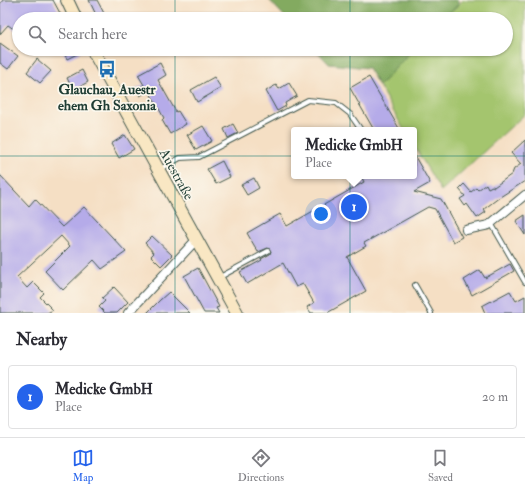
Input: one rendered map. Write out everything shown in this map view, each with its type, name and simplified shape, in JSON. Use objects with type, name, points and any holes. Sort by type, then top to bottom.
[{"type":"street","points":[[67,0],[73,12]]},
{"type":"street","name":"Auestraße","points":[[96,56],[237,313]]},
{"type":"street","points":[[466,230],[490,223],[525,194]]},
{"type":"street","points":[[128,313],[196,240]]},
{"type":"lane","points":[[158,170],[180,158],[199,157],[308,100],[336,103],[350,114],[359,127]]},
{"type":"lane","points":[[490,223],[525,282]]},
{"type":"lane","points":[[218,278],[268,251]]},
{"type":"lane","points":[[415,285],[431,313]]},
{"type":"green space","points":[[269,0],[458,0],[458,5],[450,12],[280,12]]},
{"type":"green space","points":[[463,0],[525,0],[525,114],[441,191],[417,151],[417,127],[402,127],[379,86],[407,56],[513,56],[513,12],[450,12]]},
{"type":"green space","points":[[322,56],[407,56],[379,86],[368,68],[329,64]]},
{"type":"building","points":[[3,0],[53,0],[59,12],[12,12],[12,28],[8,25],[0,34],[0,4]]},
{"type":"building","points":[[89,0],[97,0],[103,12],[95,12]]},
{"type":"building","points":[[0,43],[12,52],[12,56],[18,56],[8,69],[0,63]]},
{"type":"building","points":[[66,56],[73,56],[67,59]]},
{"type":"building","points":[[37,59],[51,71],[40,83],[27,72]]},
{"type":"building","points":[[160,63],[166,75],[158,80],[176,112],[178,111],[186,124],[170,134],[162,120],[164,118],[149,91],[140,96],[136,89],[144,85],[138,75]]},
{"type":"building","points":[[82,70],[88,82],[73,90],[67,78]]},
{"type":"building","points":[[214,77],[221,88],[197,102],[191,90]]},
{"type":"building","points":[[369,77],[398,127],[372,127],[350,88]]},
{"type":"building","points":[[289,83],[297,96],[285,103],[286,106],[277,111],[266,91],[276,85],[279,89]]},
{"type":"building","points":[[233,124],[238,133],[228,138],[224,129]]},
{"type":"building","points":[[203,126],[212,141],[196,150],[187,135]]},
{"type":"building","points":[[125,135],[134,149],[119,158],[111,144]]},
{"type":"building","points":[[525,140],[525,181],[484,209],[486,212],[477,218],[467,204],[465,206],[460,199],[465,196],[459,189],[464,184],[471,192],[476,188],[478,190],[486,184],[488,188],[492,186],[494,187],[512,174],[514,169],[521,164],[511,153]]},
{"type":"building","points":[[417,160],[430,183],[414,192],[441,199],[462,237],[453,242],[435,209],[428,207],[364,243],[366,246],[347,257],[366,291],[327,313],[311,313],[307,307],[314,303],[303,284],[296,287],[283,263],[247,284],[240,272],[262,260],[261,259],[270,254],[271,251],[268,248],[258,252],[247,233],[280,214],[287,226],[364,182],[362,179],[417,179]]},
{"type":"building","points":[[222,161],[230,177],[216,184],[207,169]]},
{"type":"building","points":[[0,175],[29,206],[35,199],[62,227],[84,207],[126,252],[102,269],[94,260],[63,290],[45,271],[70,246],[61,236],[17,277],[27,288],[33,282],[44,293],[40,297],[53,310],[47,313],[0,313]]},
{"type":"building","points":[[254,178],[259,188],[247,195],[241,185]]},
{"type":"building","points":[[525,215],[525,235],[516,221]]},
{"type":"building","points":[[152,236],[172,255],[161,266],[151,256],[154,253],[145,243]]},
{"type":"building","points":[[510,264],[514,271],[472,295],[464,280],[480,270],[485,278]]},
{"type":"building","points":[[198,268],[219,307],[216,308],[219,313],[204,313],[184,276]]},
{"type":"building","points":[[114,287],[128,302],[117,313],[105,313],[99,307],[105,301],[102,298]]},
{"type":"building","points":[[510,291],[516,301],[525,296],[525,313],[485,313],[482,306]]},
{"type":"building","points":[[169,292],[190,313],[147,313],[160,300]]},
{"type":"place","name":"Glauchau, Auestr ehem Gh Saxonia","points":[[107,69]]},
{"type":"place","name":"Medicke GmbH","points":[[354,207]]}]
